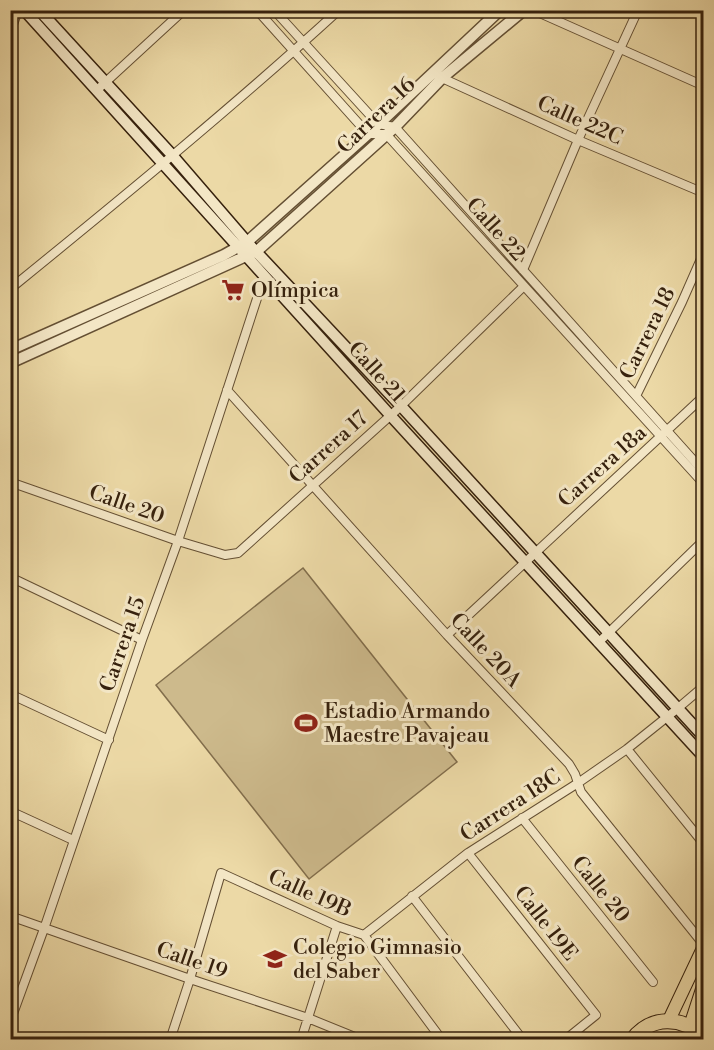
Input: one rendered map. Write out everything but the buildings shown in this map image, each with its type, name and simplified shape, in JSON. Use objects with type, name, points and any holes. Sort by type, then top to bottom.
[{"type":"highway","points":[[632,1040],[646,1026],[669,1020],[698,1030]]},
{"type":"main road","name":"Calle 21","points":[[24,10],[163,164],[243,245],[257,251],[704,737]]},
{"type":"main road","name":"Calle 21","points":[[39,10],[172,155],[243,245],[246,257],[704,757]]},
{"type":"main road","name":"Carrera 16","points":[[10,350],[243,245],[368,134],[500,10]]},
{"type":"main road","name":"Carrera 16","points":[[10,363],[257,251],[390,131],[442,78],[524,10]]},
{"type":"main road","points":[[669,1020],[704,945]]},
{"type":"main road","points":[[698,1030],[704,983]]},
{"type":"street","points":[[10,33],[18,10]]},
{"type":"street","points":[[97,90],[184,10]]},
{"type":"street","points":[[257,10],[368,134],[390,131]]},
{"type":"street","points":[[274,10],[378,124],[390,131]]},
{"type":"street","points":[[10,289],[163,164],[295,52],[339,10]]},
{"type":"street","points":[[533,10],[704,86]]},
{"type":"street","points":[[523,270],[578,140],[638,10]]},
{"type":"street","name":"Calle 22C","points":[[442,78],[578,140],[704,193]]},
{"type":"street","name":"Calle 22","points":[[390,131],[523,270],[636,396],[704,484]]},
{"type":"street","name":"Calle 22","points":[[390,131],[524,286],[664,434],[704,471]]},
{"type":"street","name":"Carrera 18","points":[[636,396],[704,252]]},
{"type":"street","name":"Carrera 15","points":[[10,1022],[178,541],[264,277]]},
{"type":"street","name":"Carrera 17","points":[[232,555],[243,549],[401,406],[524,286]]},
{"type":"street","name":"Calle 20A","points":[[227,390],[447,635],[569,764],[581,792],[704,945]]},
{"type":"street","name":"Carrera 18a","points":[[524,561],[704,396]]},
{"type":"street","name":"Calle 20","points":[[10,482],[178,541],[232,555]]},
{"type":"street","points":[[598,643],[704,540]]},
{"type":"street","points":[[447,635],[524,561]]},
{"type":"street","points":[[10,577],[142,640]]},
{"type":"street","points":[[677,710],[704,686]]},
{"type":"street","points":[[10,694],[109,740]]},
{"type":"street","name":"Carrera 18C","points":[[364,935],[468,853],[578,783],[677,710]]},
{"type":"street","points":[[627,749],[704,844]]},
{"type":"street","points":[[10,811],[73,840]]},
{"type":"street","name":"Calle 20","points":[[522,818],[653,982]]},
{"type":"street","name":"Calle 19E","points":[[468,853],[596,1016],[565,1040]]},
{"type":"street","name":"Calle 19B","points":[[190,979],[221,873],[336,926],[364,935],[442,1040]]},
{"type":"street","points":[[412,896],[523,1040]]},
{"type":"street","name":"Calle 19","points":[[10,915],[308,1018],[362,1040]]},
{"type":"street","points":[[301,1040],[336,926]]},
{"type":"street","points":[[170,1040],[190,979]]},
{"type":"shaded area","name":"Estadio Armando Maestre Pavajeau","points":[[303,568],[457,762],[309,879],[156,685]]},
{"type":"place","name":"Olímpica","points":[[233,290]]},
{"type":"place","name":"Estadio Armando Maestre Pavajeau","points":[[306,723]]},
{"type":"place","name":"Colegio Gimnasio del Saber","points":[[275,959]]}]
